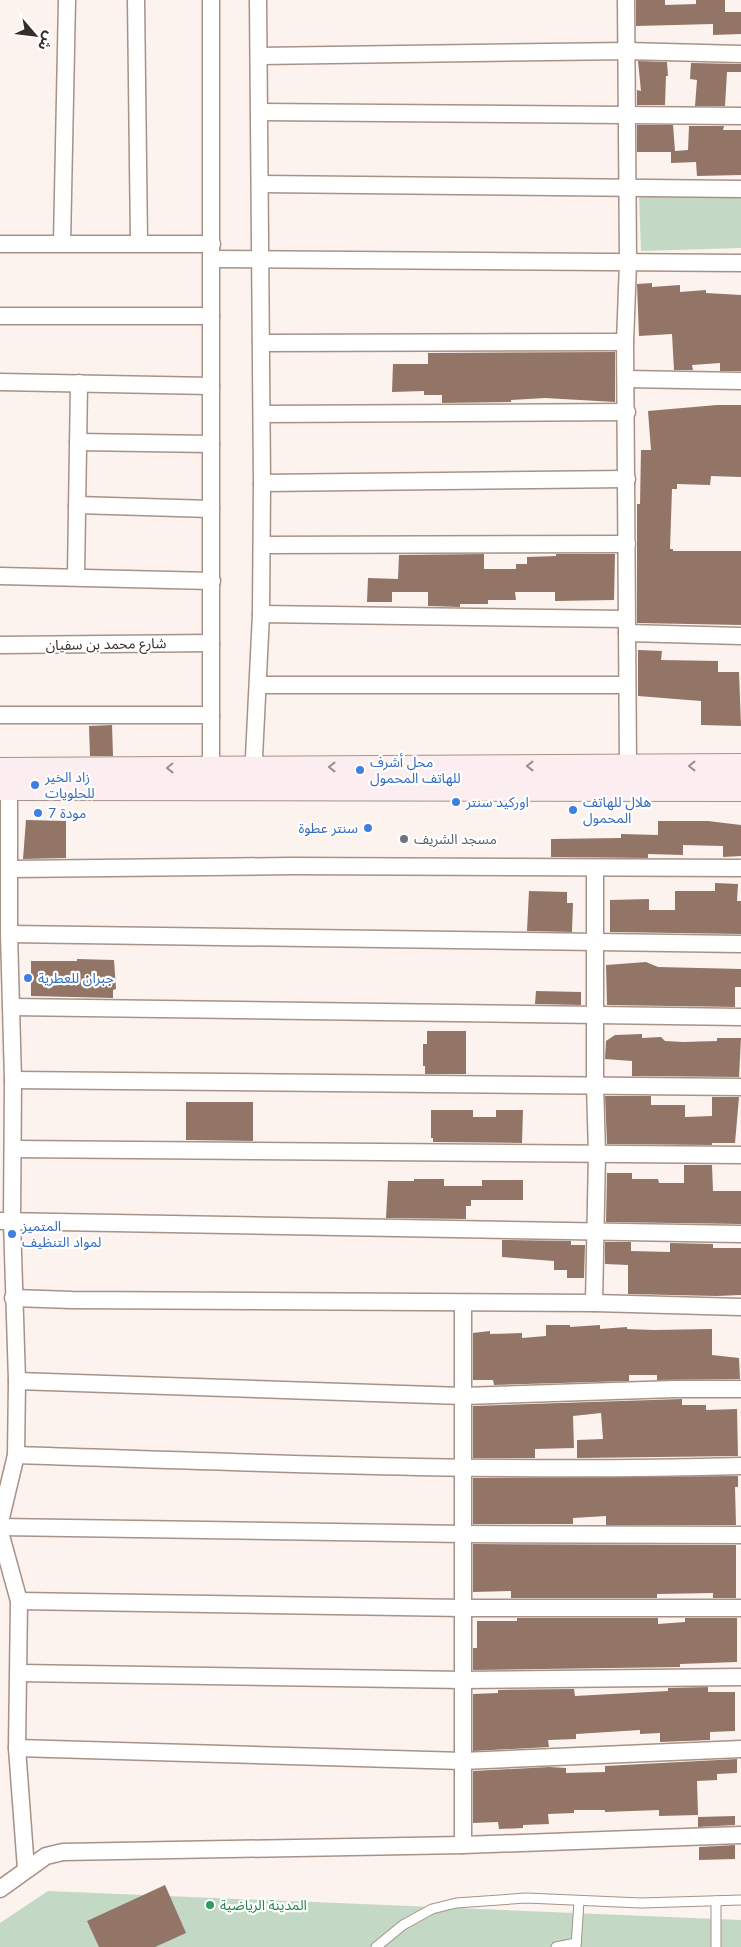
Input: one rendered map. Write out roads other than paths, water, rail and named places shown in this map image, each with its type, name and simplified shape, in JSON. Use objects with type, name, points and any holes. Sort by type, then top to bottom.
[{"type":"street","points":[[62,243],[68,0]]},
{"type":"street","points":[[136,0],[139,244]]},
{"type":"street","points":[[211,0],[211,778]]},
{"type":"street","points":[[253,778],[261,614],[262,544],[261,184],[258,0]]},
{"type":"street","points":[[626,0],[628,263],[625,342],[627,412],[626,626],[628,766]]},
{"type":"street","points":[[259,56],[627,51],[741,54]]},
{"type":"street","points":[[260,112],[741,116]]},
{"type":"street","points":[[261,184],[741,189]]},
{"type":"street","points":[[0,244],[139,244],[212,251],[261,260],[741,263]]},
{"type":"street","points":[[0,316],[211,316]]},
{"type":"street","points":[[261,343],[625,342]]},
{"type":"street","points":[[626,379],[741,381]]},
{"type":"street","points":[[0,382],[211,386]]},
{"type":"street","points":[[76,576],[79,383]]},
{"type":"street","points":[[262,414],[627,412]]},
{"type":"street","points":[[78,442],[211,444]]},
{"type":"street","points":[[262,483],[627,479]]},
{"type":"street","points":[[77,505],[212,509]]},
{"type":"street","points":[[262,544],[627,544]]},
{"type":"street","points":[[0,576],[76,576],[212,581]]},
{"type":"street","points":[[261,614],[626,626],[741,636]]},
{"type":"street","name":"شارع محمد بن سفيان","points":[[0,645],[211,643]]},
{"type":"street","points":[[258,685],[627,685]]},
{"type":"street","points":[[0,715],[211,715]]},
{"type":"street","points":[[253,778],[628,766],[741,766]]},
{"type":"street","points":[[0,1522],[16,1455],[17,1381],[13,1298],[6,1221],[13,1149],[6,1100],[13,1080],[9,934],[11,869],[3,782],[253,778],[741,789]]},
{"type":"street","points":[[11,869],[291,866],[595,869],[741,868]]},
{"type":"street","points":[[594,1304],[597,1154],[594,1014],[595,869]]},
{"type":"street","points":[[9,934],[741,944]]},
{"type":"street","points":[[12,1007],[741,1017]]},
{"type":"street","points":[[13,1080],[595,1084],[741,1087]]},
{"type":"street","points":[[13,1149],[741,1155]]},
{"type":"street","points":[[6,1221],[741,1234]]},
{"type":"street","points":[[13,1298],[741,1307]]},
{"type":"street","points":[[463,1303],[463,1845]]},
{"type":"street","points":[[17,1381],[463,1396],[675,1389],[741,1389]]},
{"type":"street","points":[[16,1455],[463,1469],[607,1470],[741,1466]]},
{"type":"street","points":[[0,1527],[464,1534],[741,1535]]},
{"type":"street","points":[[0,1532],[19,1601],[17,1748],[26,1869]]},
{"type":"street","points":[[19,1601],[463,1608],[741,1608]]},
{"type":"street","points":[[19,1673],[463,1680],[741,1677]]},
{"type":"street","points":[[17,1748],[463,1761],[741,1748]]},
{"type":"street","points":[[0,1889],[46,1856],[63,1852],[463,1845],[741,1835]]},
{"type":"lane","points":[[376,1947],[403,1925],[432,1909],[456,1903],[526,1898],[641,1903],[741,1900]]},
{"type":"lane","points":[[556,1947],[576,1945],[578,1901]]},
{"type":"lane","points":[[716,1901],[716,1947]]},
{"type":"place","name":"محل أشرف للهاتف المحمول","points":[[360,770]]},
{"type":"place","name":"زاد الخير للحلويات","points":[[35,785]]},
{"type":"place","name":"اوركيد سنتر","points":[[456,802]]},
{"type":"place","name":"هلال للهاتف المحمول","points":[[573,810]]},
{"type":"place","name":"مودة 7","points":[[38,813]]},
{"type":"place","name":"سنتر عطوة","points":[[368,828]]},
{"type":"place","name":"مسجد الشريف","points":[[404,839]]},
{"type":"place","name":"جبران للعطرية","points":[[28,978]]},
{"type":"place","name":"المتميز لمواد التنظيف","points":[[12,1234]]},
{"type":"place","name":"المدينة الرياضية","points":[[210,1905]]}]
